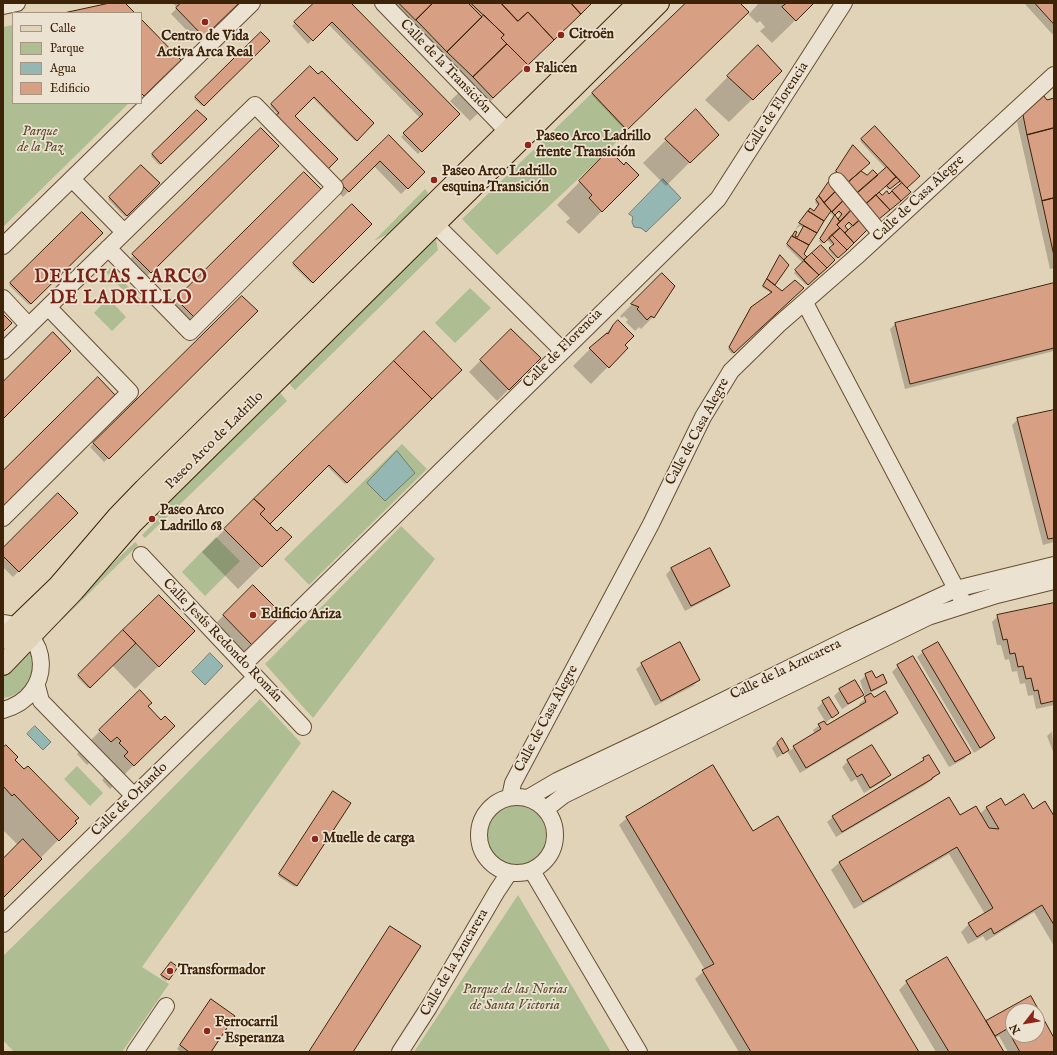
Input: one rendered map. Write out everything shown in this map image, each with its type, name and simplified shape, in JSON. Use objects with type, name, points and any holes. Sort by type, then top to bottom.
[{"type":"main road","name":"Paseo Arco de Ladrillo","points":[[3,665],[13,632],[58,586],[117,517],[638,3]]},
{"type":"main road","name":"Paseo Arco de Ladrillo","points":[[13,632],[74,591],[132,524],[659,3]]},
{"type":"street","points":[[3,6],[17,3]]},
{"type":"street","points":[[3,246],[252,3]]},
{"type":"street","name":"Calle de la Transición","points":[[383,3],[507,131]]},
{"type":"street","name":"Calle de Florencia","points":[[244,664],[562,350],[718,199],[844,3]]},
{"type":"street","name":"Calle de Casa Alegre","points":[[510,797],[513,783],[651,524],[703,417],[723,383],[743,358],[778,325],[805,303],[1054,75]]},
{"type":"street","points":[[3,351],[124,232],[255,105],[336,187],[190,332],[108,248]]},
{"type":"street","points":[[507,131],[534,126]]},
{"type":"street","points":[[72,178],[124,232]]},
{"type":"street","points":[[837,181],[881,234]]},
{"type":"street","points":[[413,224],[435,224],[562,350]]},
{"type":"street","points":[[3,298],[29,326]]},
{"type":"street","points":[[805,303],[964,604]]},
{"type":"street","points":[[3,518],[130,392],[48,307]]},
{"type":"street","name":"Calle Jesús Redondo Román","points":[[141,555],[303,727]]},
{"type":"street","name":"Calle de la Azucarera","points":[[528,798],[557,781],[652,736],[850,638],[956,589],[1054,565]]},
{"type":"street","name":"Calle de la Azucarera","points":[[546,809],[564,795],[928,617],[964,604],[1054,581]]},
{"type":"street","points":[[3,710],[14,707],[35,694],[41,666],[40,656],[13,632]]},
{"type":"street","name":"Calle de Orlando","points":[[3,924],[256,677]]},
{"type":"street","points":[[35,694],[134,796]]},
{"type":"street","points":[[510,797],[528,798],[546,809],[552,820],[555,831],[555,843],[550,855],[543,864],[532,870],[517,874],[509,873],[497,868],[484,854],[479,843],[479,831],[482,819],[489,809],[498,802],[510,797]]},
{"type":"street","points":[[532,870],[639,1052]]},
{"type":"street","name":"Calle de la Azucarera","points":[[400,1052],[429,1007],[496,891],[509,873]]},
{"type":"street","points":[[135,1052],[166,1006]]},
{"type":"green space","name":"Parque de la Paz","points":[[12,25],[12,104],[128,104],[3,227],[3,27]]},
{"type":"green space","points":[[592,93],[627,130],[609,150],[497,255],[462,219]]},
{"type":"green space","points":[[425,189],[428,193],[412,217],[400,227],[374,241]]},
{"type":"green space","points":[[434,234],[438,236],[436,240],[438,250],[295,390],[286,380]]},
{"type":"green space","points":[[110,268],[143,302],[138,306],[106,272]]},
{"type":"green space","points":[[470,288],[491,308],[455,343],[435,323]]},
{"type":"green space","points":[[108,298],[126,317],[112,331],[94,313]]},
{"type":"green space","points":[[278,390],[287,401],[145,538],[142,535],[159,518],[156,514]]},
{"type":"green space","points":[[402,444],[427,469],[309,585],[284,559]]},
{"type":"green space","points":[[401,526],[435,559],[313,718],[265,664]]},
{"type":"green space","points":[[216,537],[240,561],[205,596],[182,572]]},
{"type":"green space","points":[[135,542],[138,545],[62,620],[58,616]]},
{"type":"green space","points":[[27,651],[32,651],[34,658],[34,666],[29,681],[18,692],[3,698],[3,674]]},
{"type":"green space","points":[[260,699],[301,743],[142,967],[169,984],[122,1052],[14,1052],[3,1040],[3,956],[126,835]]},
{"type":"green space","points":[[77,766],[103,793],[90,806],[64,779]]},
{"type":"green space","points":[[516,805],[533,810],[541,818],[546,835],[541,852],[533,860],[516,865],[499,860],[491,852],[486,835],[491,818],[499,810]]},
{"type":"green space","name":"Parque de las Norias de Santa Victoria","points":[[518,895],[611,1052],[414,1052]]},
{"type":"water","points":[[663,179],[681,198],[646,232],[641,228],[634,227],[632,222],[633,217],[629,214]]},
{"type":"water","points":[[397,451],[415,473],[385,501],[367,483]]},
{"type":"water","points":[[210,653],[223,666],[205,685],[192,672]]},
{"type":"water","points":[[35,726],[51,742],[43,750],[27,734]]},
{"type":"building","points":[[110,3],[125,3],[134,12],[69,12]]},
{"type":"building","name":"Centro de Vida Activa Arca Real","points":[[181,3],[239,3],[204,37],[176,8]]},
{"type":"building","points":[[314,3],[351,3],[460,114],[422,152],[403,133],[423,114],[332,22],[313,41],[294,22]]},
{"type":"building","points":[[399,3],[433,3],[416,20]]},
{"type":"building","points":[[433,3],[468,3],[482,17],[447,52],[416,20]]},
{"type":"building","points":[[471,3],[501,3],[518,21],[528,12],[554,40],[528,65],[501,38],[504,35]]},
{"type":"building","points":[[501,3],[571,3],[581,14],[554,40],[528,12],[518,21]]},
{"type":"building","points":[[571,3],[592,3],[581,14]]},
{"type":"building","points":[[686,3],[740,3],[749,12],[627,130],[592,93]]},
{"type":"building","points":[[787,3],[814,3],[796,21],[782,7]]},
{"type":"building","points":[[1035,3],[1054,3],[1054,24]]},
{"type":"building","points":[[484,15],[504,35],[501,38],[507,44],[473,77],[447,52]]},
{"type":"building","points":[[142,20],[181,60],[144,96],[142,94]]},
{"type":"building","points":[[261,32],[270,41],[204,106],[195,97]]},
{"type":"building","points":[[507,44],[528,65],[493,98],[473,77]]},
{"type":"building","points":[[758,45],[782,71],[753,100],[727,76]]},
{"type":"building","points":[[310,66],[318,74],[322,71],[374,123],[357,141],[314,97],[295,116],[338,159],[328,169],[276,115],[279,113],[271,104]]},
{"type":"building","points":[[1044,96],[1047,100],[1054,98],[1054,128],[1027,135],[1023,115]]},
{"type":"building","points":[[696,109],[719,135],[690,163],[665,139]]},
{"type":"building","points":[[197,110],[207,119],[161,164],[152,154]]},
{"type":"building","points":[[875,126],[920,176],[907,188],[861,139]]},
{"type":"building","points":[[261,128],[279,146],[151,273],[132,254]]},
{"type":"building","points":[[1054,128],[1054,198],[1042,201],[1027,135]]},
{"type":"building","points":[[389,135],[425,172],[408,189],[380,161],[349,192],[340,183]]},
{"type":"building","points":[[853,145],[870,163],[847,183],[836,171]]},
{"type":"building","points":[[609,150],[624,165],[626,162],[639,175],[602,212],[589,198],[592,195],[579,181]]},
{"type":"building","points":[[141,165],[160,183],[127,216],[109,197]]},
{"type":"building","points":[[887,167],[896,177],[866,204],[856,194]]},
{"type":"building","points":[[873,170],[878,175],[856,194],[847,183],[861,171],[867,175]]},
{"type":"building","points":[[304,172],[323,191],[195,318],[176,299]]},
{"type":"building","points":[[896,177],[900,181],[890,189],[887,186]]},
{"type":"building","points":[[830,180],[838,189],[824,203],[819,196]]},
{"type":"building","points":[[902,183],[911,192],[901,201],[892,191]]},
{"type":"building","points":[[838,189],[846,198],[832,212],[824,203]]},
{"type":"building","points":[[887,191],[889,194],[892,191],[901,201],[890,210],[876,195],[879,192],[882,195]]},
{"type":"building","points":[[876,195],[890,210],[879,219],[866,204]]},
{"type":"building","points":[[819,196],[831,211],[824,221],[808,211],[810,208],[814,211],[819,204],[816,200]]},
{"type":"building","points":[[846,198],[854,207],[840,222],[838,219],[842,214],[839,211],[835,215],[832,212]]},
{"type":"building","points":[[1054,198],[1054,256],[1042,201]]},
{"type":"building","points":[[352,204],[372,224],[313,283],[293,263]]},
{"type":"building","points":[[854,207],[863,217],[853,226],[849,222],[845,226],[848,230],[845,233],[837,225]]},
{"type":"building","points":[[808,211],[824,221],[817,233],[799,223]]},
{"type":"building","points":[[82,212],[103,233],[31,304],[10,283]]},
{"type":"building","points":[[835,215],[840,222],[837,225],[840,228],[824,243],[820,239]]},
{"type":"building","points":[[863,217],[871,226],[854,243],[845,233]]},
{"type":"building","points":[[804,226],[817,233],[809,245],[792,236],[795,231],[797,232],[795,236],[797,237]]},
{"type":"building","points":[[840,228],[854,243],[847,250],[832,235]]},
{"type":"building","points":[[832,235],[847,250],[838,258],[829,248],[834,244],[829,238]]},
{"type":"building","points":[[792,236],[809,245],[804,254],[807,257],[804,260],[787,244]]},
{"type":"building","points":[[821,245],[835,260],[827,268],[812,253]]},
{"type":"building","points":[[812,253],[827,268],[819,275],[804,260]]},
{"type":"building","points":[[780,255],[789,265],[775,285],[767,279]]},
{"type":"building","points":[[804,261],[819,275],[808,285],[795,270]]},
{"type":"building","points":[[662,273],[675,286],[654,318],[651,316],[647,320],[637,309],[639,307],[631,304]]},
{"type":"building","points":[[767,279],[782,291],[795,280],[804,288],[734,353],[729,347],[751,307],[772,292],[763,286]]},
{"type":"building","points":[[1054,283],[1054,348],[910,384],[895,323]]},
{"type":"building","points":[[242,296],[258,311],[109,459],[93,443]]},
{"type":"building","points":[[3,314],[12,323],[3,332]]},
{"type":"building","points":[[618,320],[634,336],[625,345],[628,348],[609,368],[589,348],[607,333],[608,334]]},
{"type":"building","points":[[511,329],[541,358],[509,390],[480,360]]},
{"type":"building","points":[[424,331],[462,370],[432,399],[394,361]]},
{"type":"building","points":[[53,332],[71,351],[3,419],[3,382]]},
{"type":"building","points":[[394,361],[432,399],[347,483],[329,465],[270,524],[260,514],[265,509],[254,499]]},
{"type":"building","points":[[98,377],[116,396],[3,507],[3,471]]},
{"type":"building","points":[[1054,410],[1054,538],[1048,539],[1017,418]]},
{"type":"building","points":[[58,493],[78,513],[19,572],[3,556],[3,548]]},
{"type":"building","points":[[254,499],[265,509],[260,514],[277,531],[281,527],[292,537],[262,567],[224,529]]},
{"type":"building","points":[[710,548],[730,586],[691,606],[671,568]]},
{"type":"building","name":"Edificio Ariza","points":[[253,585],[283,615],[252,645],[223,615]]},
{"type":"building","points":[[159,595],[195,631],[159,667],[123,630]]},
{"type":"building","points":[[1054,603],[1054,701],[1041,704],[1038,690],[1034,691],[1031,678],[1026,679],[1023,666],[1018,667],[1015,653],[1010,654],[1007,639],[1003,640],[997,615]]},
{"type":"building","points":[[123,630],[136,643],[90,688],[78,675]]},
{"type":"building","points":[[680,642],[700,680],[661,701],[641,663]]},
{"type":"building","points":[[938,642],[995,738],[980,748],[922,651]]},
{"type":"building","points":[[913,656],[971,753],[955,762],[897,665]]},
{"type":"building","points":[[872,671],[876,678],[883,674],[887,683],[871,691],[865,674]]},
{"type":"building","points":[[855,680],[864,695],[848,704],[839,689]]},
{"type":"building","points":[[140,690],[152,703],[148,706],[161,720],[165,716],[175,726],[134,766],[124,756],[128,752],[119,743],[121,741],[117,737],[111,742],[99,730]]},
{"type":"building","points":[[885,691],[898,713],[806,768],[793,746],[821,729],[818,724],[824,721],[827,725],[866,702],[864,697],[871,693],[874,697]]},
{"type":"building","points":[[829,697],[839,713],[832,718],[822,701]]},
{"type":"building","points":[[782,738],[789,750],[783,754],[777,743]]},
{"type":"building","points":[[6,745],[18,757],[15,760],[24,769],[28,766],[79,818],[75,821],[77,823],[59,841],[14,794],[12,796],[3,786],[3,748]]},
{"type":"building","points":[[872,745],[891,775],[870,788],[862,774],[857,777],[847,760]]},
{"type":"building","points":[[929,755],[940,773],[842,832],[832,816],[924,760],[923,758]]},
{"type":"building","points":[[713,765],[753,831],[778,816],[919,1052],[751,1052],[702,970],[714,964],[626,817]]},
{"type":"building","name":"Muelle de carga","points":[[333,791],[351,803],[297,886],[279,874]]},
{"type":"building","points":[[1024,794],[1033,809],[1045,801],[1054,816],[1054,925],[1042,905],[994,934],[991,928],[977,937],[968,923],[993,908],[957,847],[863,902],[839,862],[949,797],[960,815],[976,806],[989,828],[999,829],[986,807],[1001,798],[1005,805]]},
{"type":"building","points":[[23,839],[42,859],[3,898],[3,859]]},
{"type":"building","points":[[390,926],[421,946],[353,1052],[309,1052]]},
{"type":"building","points":[[947,957],[1004,1052],[949,1052],[906,981]]},
{"type":"building","name":"Transformador","points":[[171,962],[178,967],[169,980],[161,975]]},
{"type":"building","points":[[1031,996],[1035,1003],[1018,1003]]},
{"type":"building","name":"Ferrocarril - Esperanza","points":[[211,999],[235,1016],[211,1052],[189,1052],[180,1045]]},
{"type":"building","points":[[1005,1010],[1005,1030],[995,1036],[986,1021]]},
{"type":"building","points":[[1045,1022],[1054,1038],[1054,1052],[1020,1052],[1015,1043],[1045,1043]]},
{"type":"place","name":"Centro de Vida Activa Arca Real","points":[[205,22]]},
{"type":"place","name":"Citroën","points":[[561,35]]},
{"type":"place","name":"Falicen","points":[[527,69]]},
{"type":"place","name":"Paseo Arco Ladrillo frente Transición","points":[[528,145]]},
{"type":"place","name":"Paseo Arco Ladrillo esquina Transición","points":[[434,180]]},
{"type":"place","name":"Paseo Arco Ladrillo 68","points":[[152,519]]},
{"type":"place","name":"Edificio Ariza","points":[[253,615]]},
{"type":"place","name":"Muelle de carga","points":[[315,839]]},
{"type":"place","name":"Transformador","points":[[170,971]]},
{"type":"place","name":"Ferrocarril - Esperanza","points":[[207,1031]]},
{"type":"district","name":"DELICIAS - ARCO DE LADRILLO","points":[[121,288]]}]
